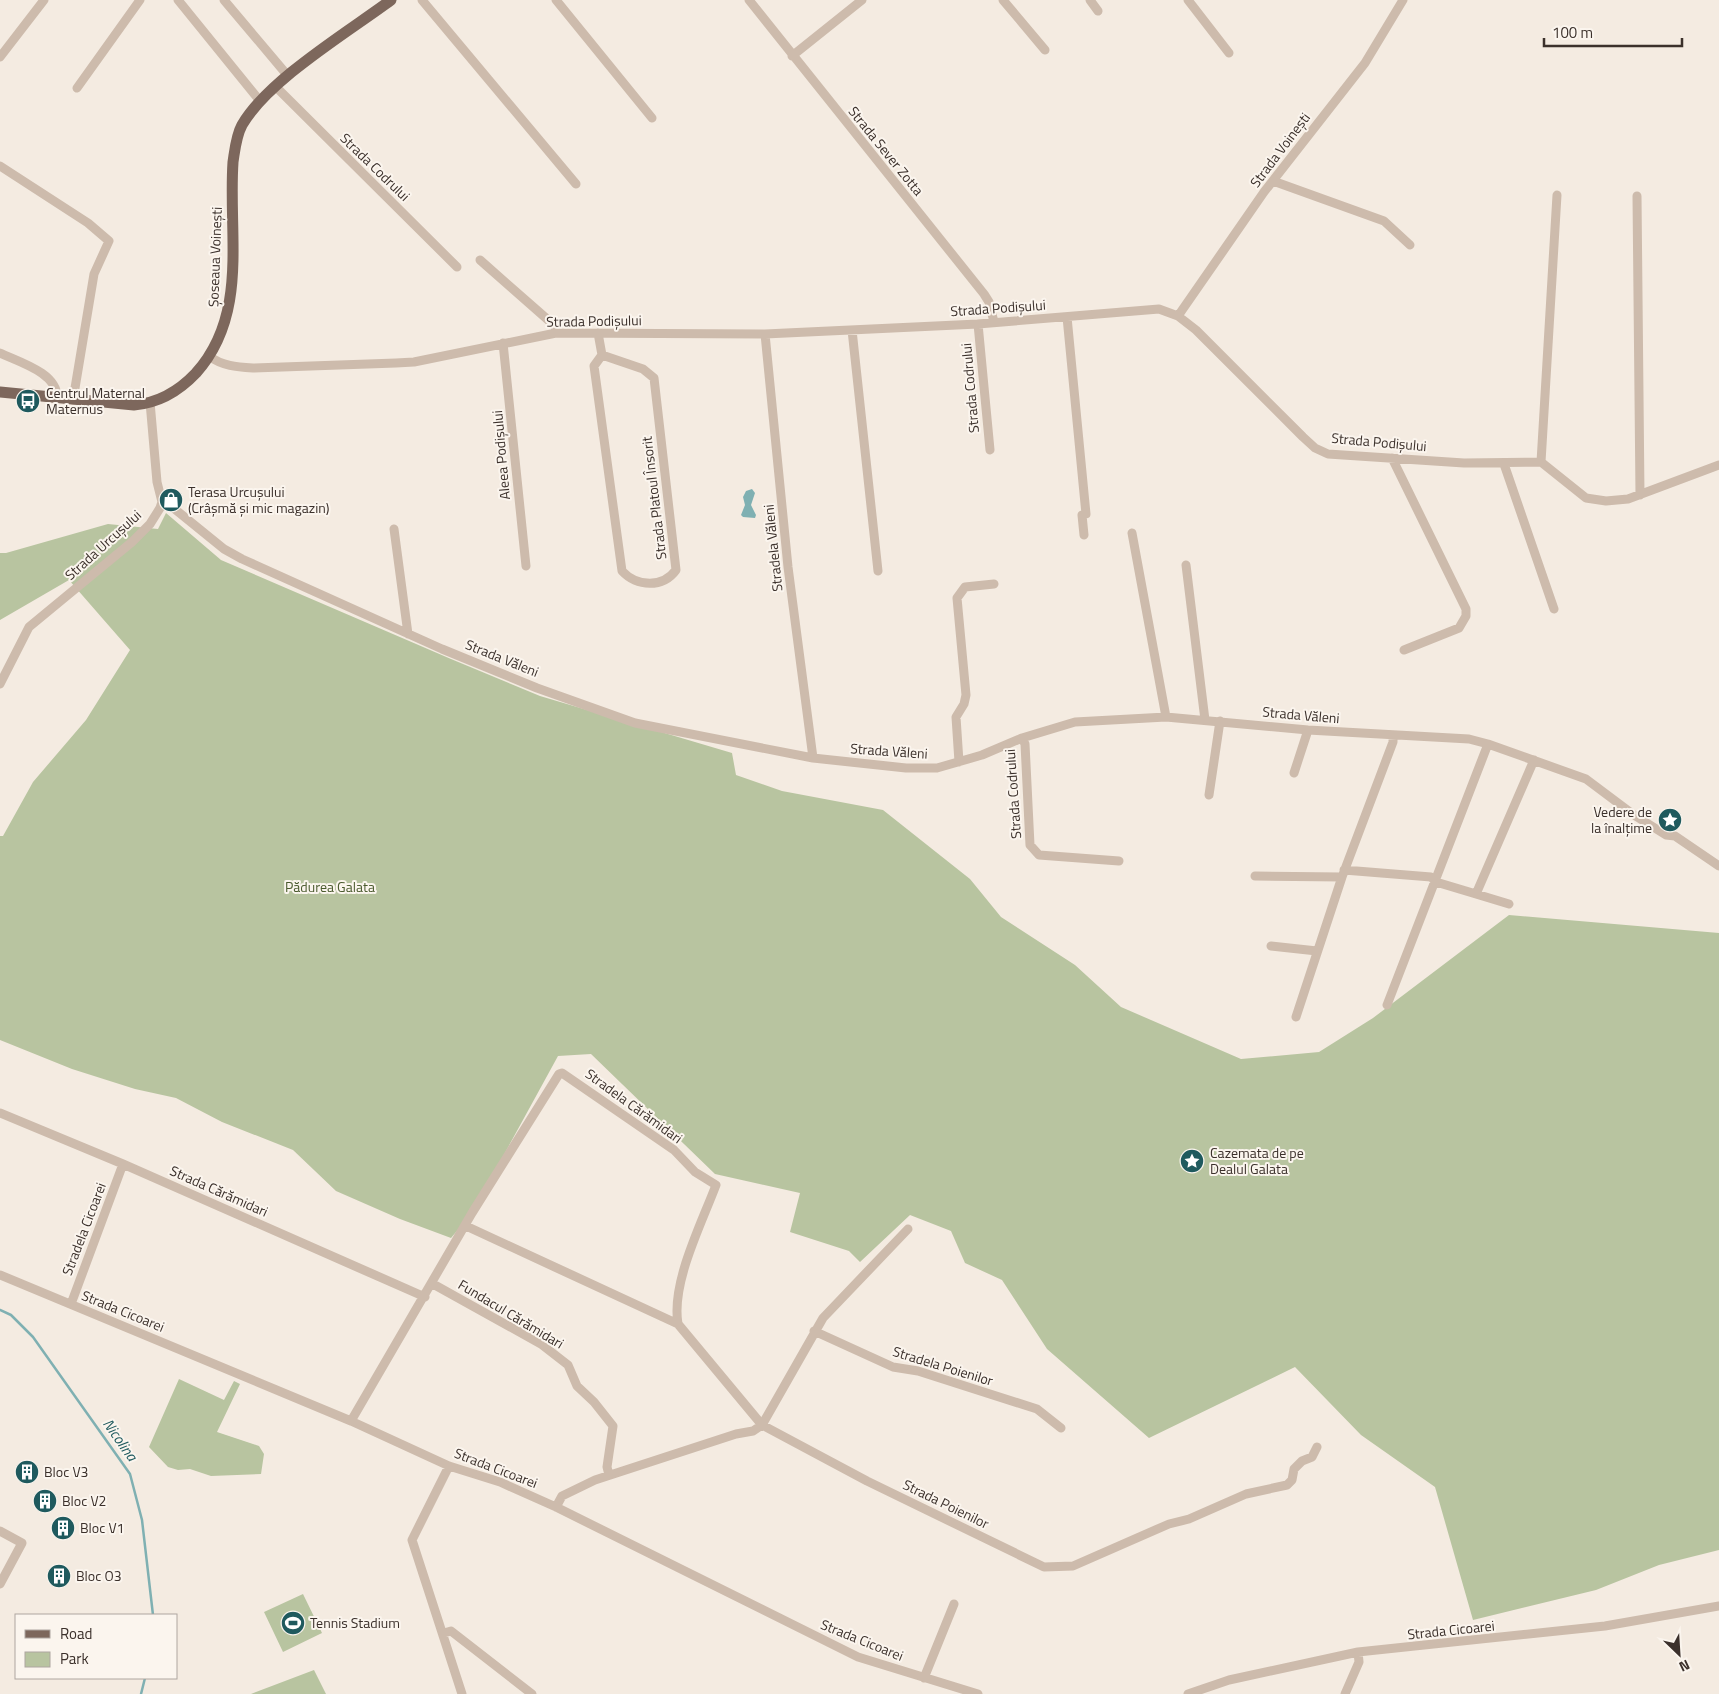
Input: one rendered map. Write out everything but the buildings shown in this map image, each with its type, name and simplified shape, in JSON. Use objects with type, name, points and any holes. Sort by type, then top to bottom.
[{"type":"main road","name":"Șoseaua Voinești","points":[[0,392],[134,405],[150,402],[181,387],[209,356],[224,327],[231,297],[232,178],[235,143],[241,126],[260,101],[288,76],[391,0]]},
{"type":"street","points":[[0,57],[44,0]]},
{"type":"street","points":[[77,88],[140,0]]},
{"type":"street","points":[[178,0],[260,101]]},
{"type":"street","points":[[224,0],[288,76]]},
{"type":"street","points":[[422,0],[576,184]]},
{"type":"street","points":[[556,0],[652,118]]},
{"type":"street","name":"Strada Sever Zotta","points":[[749,0],[984,294],[989,302],[994,322]]},
{"type":"street","points":[[792,56],[862,0]]},
{"type":"street","points":[[1003,0],[1045,50]]},
{"type":"street","points":[[1090,0],[1098,11]]},
{"type":"street","points":[[1188,0],[1230,53]]},
{"type":"street","name":"Strada Voinești","points":[[1178,316],[1273,181],[1365,63],[1403,0]]},
{"type":"street","name":"Strada Codrului","points":[[276,87],[457,267]]},
{"type":"street","points":[[0,166],[88,223],[109,241],[94,274],[73,400]]},
{"type":"street","points":[[1273,181],[1384,221],[1410,245]]},
{"type":"street","points":[[1557,195],[1541,462],[1586,498],[1606,501],[1628,499],[1719,465]]},
{"type":"street","points":[[1637,196],[1640,495]]},
{"type":"street","points":[[480,260],[554,326],[556,334]]},
{"type":"street","name":"Strada Podișului","points":[[209,356],[215,361],[234,367],[253,368],[396,363],[414,362],[503,342],[556,334],[765,334],[978,324],[1159,309],[1178,316],[1196,330],[1315,448],[1328,454],[1504,464],[1541,462]]},
{"type":"street","points":[[1067,317],[1086,514],[1082,515],[1084,535]]},
{"type":"street","name":"Strada Codrului","points":[[978,324],[990,450]]},
{"type":"street","points":[[852,330],[878,571]]},
{"type":"street","points":[[598,333],[602,355]]},
{"type":"street","name":"Stradela Văleni","points":[[765,334],[788,568],[813,758]]},
{"type":"street","name":"Aleea Podișului","points":[[503,342],[526,566]]},
{"type":"street","points":[[0,353],[36,370],[52,381],[58,389],[57,398]]},
{"type":"street","name":"Strada Platoul Însorit","points":[[602,355],[643,369],[654,378],[676,570],[670,577],[663,580],[640,583],[630,579],[622,572],[594,366],[602,355]]},
{"type":"street","points":[[150,402],[157,482],[162,502]]},
{"type":"street","points":[[1392,458],[1466,609],[1466,616],[1459,628],[1404,650]]},
{"type":"street","points":[[1504,464],[1554,609]]},
{"type":"street","name":"Strada Văleni","points":[[162,502],[171,506],[224,549],[242,560],[408,634],[537,688],[635,723],[718,741],[813,758],[906,768],[937,768],[959,762],[1022,738],[1075,722],[1166,716],[1308,730],[1469,739],[1586,779],[1615,802],[1666,835],[1675,836],[1719,866]]},
{"type":"street","name":"Strada Urcușului","points":[[0,684],[29,627],[132,542],[150,524],[162,502]]},
{"type":"street","points":[[394,529],[408,634]]},
{"type":"street","points":[[1132,533],[1166,716]]},
{"type":"street","points":[[1186,565],[1206,720]]},
{"type":"street","points":[[959,762],[956,717],[964,704],[966,695],[958,598],[965,587],[994,584]]},
{"type":"street","points":[[1209,794],[1220,721]]},
{"type":"street","points":[[1294,773],[1308,730]]},
{"type":"street","points":[[718,741],[721,731]]},
{"type":"street","points":[[1296,1017],[1343,874],[1393,742],[1393,735]]},
{"type":"street","name":"Strada Codrului","points":[[1022,738],[1024,744],[1030,845],[1039,855],[1119,861]]},
{"type":"street","points":[[1387,1005],[1488,744]]},
{"type":"street","points":[[1476,894],[1534,760]]},
{"type":"street","points":[[1255,876],[1343,874],[1431,877],[1435,880],[1509,904]]},
{"type":"street","points":[[1271,946],[1317,951]]},
{"type":"street","name":"Stradela Cărămidari","points":[[351,1421],[466,1226],[559,1074],[566,1074],[674,1150],[695,1172],[716,1185],[679,1285],[675,1310],[678,1324]]},
{"type":"street","name":"Strada Cărămidari","points":[[0,1113],[123,1164],[425,1297]]},
{"type":"street","name":"Stradela Cicoarei","points":[[70,1304],[123,1164]]},
{"type":"street","points":[[466,1226],[678,1324],[762,1425]]},
{"type":"street","points":[[556,1507],[562,1496],[609,1475],[736,1434],[753,1431],[762,1425],[823,1318],[908,1230]]},
{"type":"street","name":"Strada Cicoarei","points":[[0,1276],[351,1421],[449,1466],[500,1482],[556,1507],[843,1650],[924,1678],[978,1694]]},
{"type":"street","name":"Fundacul Cărămidari","points":[[433,1284],[541,1344],[568,1365],[576,1386],[594,1402],[613,1426],[608,1467],[609,1475]]},
{"type":"street","name":"Stradela Poienilor","points":[[814,1331],[893,1367],[918,1371],[1037,1409],[1061,1428]]},
{"type":"street","name":"Strada Poienilor","points":[[762,1425],[867,1481],[1035,1563],[1044,1567],[1060,1568],[1073,1566],[1169,1524],[1189,1519],[1246,1494],[1287,1485],[1292,1480],[1294,1469],[1302,1461],[1312,1457],[1317,1447]]},
{"type":"street","points":[[449,1466],[412,1540],[444,1633],[462,1694]]},
{"type":"street","points":[[0,1531],[22,1543],[0,1584]]},
{"type":"street","points":[[924,1678],[954,1604]]},
{"type":"street","name":"Strada Cicoarei","points":[[1188,1694],[1229,1680],[1358,1652],[1605,1626],[1719,1606]]},
{"type":"street","points":[[444,1633],[451,1631],[532,1694]]},
{"type":"street","points":[[1344,1694],[1359,1662],[1358,1652]]},
{"type":"green space","name":"Pădurea Galata","points":[[166,513],[221,560],[540,696],[732,753],[736,775],[782,791],[883,810],[970,879],[1001,917],[1075,965],[1121,1007],[1241,1059],[1319,1052],[1373,1018],[1509,915],[1719,933],[1719,1550],[1659,1565],[1596,1590],[1473,1620],[1435,1487],[1361,1435],[1295,1367],[1149,1438],[1047,1349],[1002,1280],[965,1263],[951,1231],[910,1215],[860,1262],[849,1251],[790,1232],[800,1193],[715,1174],[591,1054],[558,1056],[472,1213],[451,1238],[400,1219],[336,1191],[293,1150],[222,1122],[176,1098],[135,1089],[72,1069],[0,1040],[0,836],[3,836],[33,782],[86,720],[130,650],[69,580],[0,620],[0,553],[6,553],[108,524],[158,529]]},
{"type":"green space","points":[[179,1379],[224,1400],[234,1381],[240,1384],[217,1432],[259,1446],[264,1454],[261,1474],[211,1476],[190,1469],[178,1470],[168,1467],[149,1447]]},
{"type":"green space","name":"Tennis Stadium","points":[[303,1594],[322,1633],[283,1652],[264,1612]]},
{"type":"green space","points":[[314,1670],[326,1694],[251,1694]]},
{"type":"water","points":[[752,489],[755,493],[751,505],[756,515],[755,518],[743,517],[741,515],[745,505],[743,497],[746,491]]},
{"type":"waterway","name":"Nicolina","points":[[0,1310],[11,1315],[33,1337],[130,1474],[142,1520],[153,1614]]},
{"type":"waterway","name":"Nicolina","points":[[141,1694],[145,1679]]},
{"type":"place","name":"Centrul Maternal Maternus","points":[[28,401]]},
{"type":"place","name":"Terasa Urcușului (Crâșmă și mic magazin)","points":[[171,500]]},
{"type":"place","name":"Vedere de la înalțime","points":[[1670,820]]},
{"type":"place","name":"Cazemata de pe Dealul Galata","points":[[1192,1161]]},
{"type":"place","name":"Bloc V3","points":[[27,1472]]},
{"type":"place","name":"Bloc V2","points":[[45,1501]]},
{"type":"place","name":"Bloc V1","points":[[63,1528]]},
{"type":"place","name":"Bloc O3","points":[[59,1576]]},
{"type":"place","name":"Tennis Stadium","points":[[293,1623]]}]
